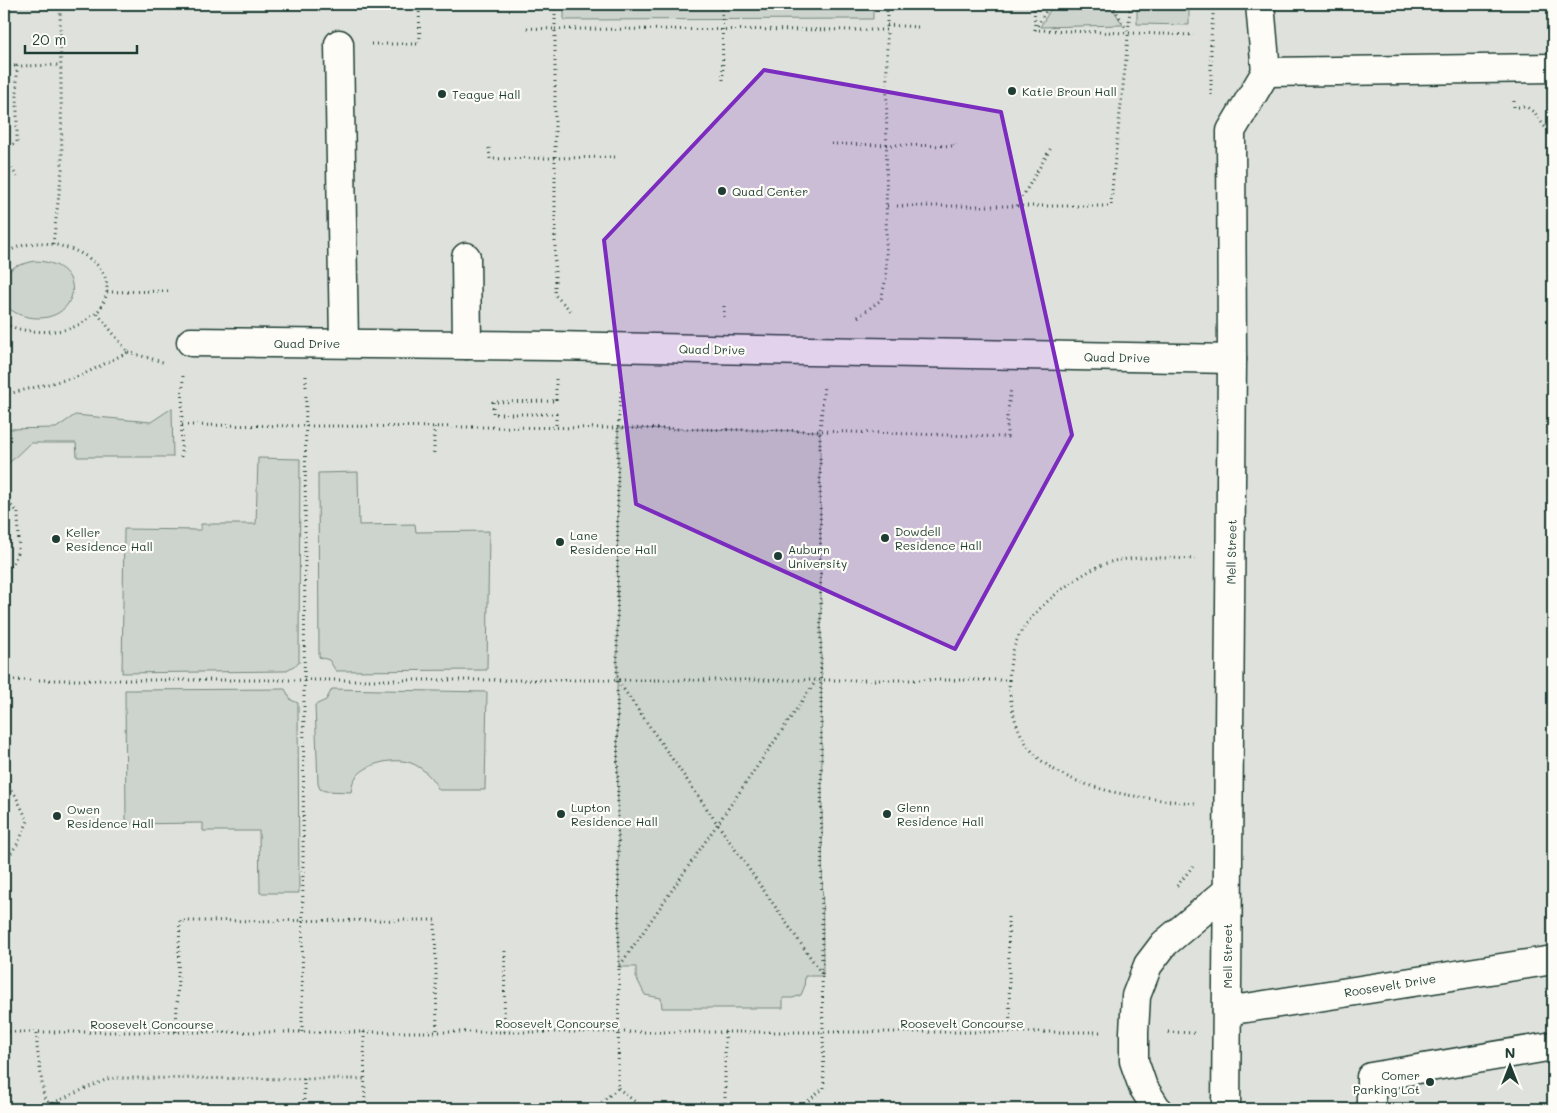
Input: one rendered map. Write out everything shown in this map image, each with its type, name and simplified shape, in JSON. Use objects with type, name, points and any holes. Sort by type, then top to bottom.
[{"type":"street","points":[[1231,131],[1266,72],[1260,4]]},
{"type":"street","points":[[339,44],[344,343]]},
{"type":"street","points":[[1266,72],[1553,68]]},
{"type":"street","name":"Mell Street","points":[[1226,1109],[1232,359],[1231,131]]},
{"type":"street","points":[[466,257],[467,345]]},
{"type":"street","name":"Quad Drive","points":[[191,342],[467,345],[1232,359]]},
{"type":"street","points":[[1157,1109],[1143,1087],[1134,1061],[1136,996],[1148,964],[1164,944],[1227,891]]},
{"type":"street","name":"Roosevelt Drive","points":[[1227,1011],[1553,960]]},
{"type":"street","points":[[1371,1109],[1371,1077],[1553,1046]]},
{"type":"path","points":[[53,244],[62,169],[60,4]]},
{"type":"path","points":[[339,44],[420,44],[419,4]]},
{"type":"path","points":[[555,4],[555,295],[578,318]]},
{"type":"path","points":[[722,4],[723,84]]},
{"type":"path","points":[[850,319],[859,317],[881,300],[886,278],[888,4]]},
{"type":"path","points":[[1034,4],[1035,30]]},
{"type":"path","points":[[1035,30],[1050,4]]},
{"type":"path","points":[[1112,4],[1129,32]]},
{"type":"path","points":[[888,206],[1111,206],[1114,162],[1129,32],[1130,4]]},
{"type":"path","points":[[1214,4],[1211,37],[1211,102],[1231,131]]},
{"type":"path","points":[[888,25],[918,27]]},
{"type":"path","points":[[527,28],[888,30]]},
{"type":"path","points":[[1035,30],[1129,32],[1194,36]]},
{"type":"path","points":[[4,66],[61,66]]},
{"type":"path","points":[[4,149],[17,142],[17,66]]},
{"type":"path","points":[[831,144],[955,146],[954,140]]},
{"type":"path","points":[[1016,207],[1052,146]]},
{"type":"path","points":[[490,148],[490,159],[615,157]]},
{"type":"path","points":[[4,155],[17,177]]},
{"type":"path","points":[[4,254],[15,248],[34,243],[53,244],[76,251],[95,263],[103,271],[107,292],[104,303],[97,313],[82,324],[61,331],[41,332],[26,330],[4,323]]},
{"type":"path","points":[[107,292],[168,291]]},
{"type":"path","points":[[97,313],[128,352],[174,366]]},
{"type":"path","points":[[4,395],[80,376],[128,352]]},
{"type":"path","points":[[181,457],[184,368]]},
{"type":"path","points":[[302,1032],[306,370]]},
{"type":"path","points":[[556,373],[556,401],[493,402],[493,414],[556,414],[556,428]]},
{"type":"path","points":[[594,1109],[618,1088],[618,428],[623,374]]},
{"type":"path","points":[[798,1109],[824,1088],[820,431],[824,377]]},
{"type":"path","points":[[182,426],[618,428],[820,431],[1007,437],[1007,417],[1012,380]]},
{"type":"path","points":[[434,427],[434,456]]},
{"type":"path","points":[[4,499],[18,512],[19,534],[19,549],[4,572]]},
{"type":"path","points":[[1195,560],[1158,558],[1114,561],[1094,568],[1043,605],[1028,621],[1020,633],[1014,648],[1010,663],[1009,680],[1012,710],[1017,725],[1024,741],[1044,762],[1072,779],[1106,790],[1154,800],[1195,803]]},
{"type":"path","points":[[4,680],[1009,680]]},
{"type":"path","points":[[617,680],[822,974]]},
{"type":"path","points":[[619,967],[816,680]]},
{"type":"path","points":[[4,784],[15,796],[28,820],[18,843],[4,863]]},
{"type":"path","points":[[1008,917],[1010,1032]]},
{"type":"path","points":[[176,1032],[180,921],[436,920],[437,1032]]},
{"type":"path","points":[[504,1032],[505,950]]},
{"type":"path","name":"Roosevelt Concourse","points":[[4,1032],[1103,1032]]},
{"type":"path","points":[[364,1032],[365,1109]]},
{"type":"path","points":[[725,1032],[725,1109]]},
{"type":"path","points":[[1167,1032],[1195,1033]]},
{"type":"path","points":[[37,1033],[37,1047],[44,1097],[52,1109]]},
{"type":"path","points":[[39,1109],[110,1078],[365,1079]]},
{"type":"path","points":[[304,1079],[304,1109]]},
{"type":"path","points":[[618,1088],[644,1109]]},
{"type":"highlighted area","points":[[764,70],[1001,112],[1072,435],[955,649],[636,504],[604,240]]},
{"type":"shaded area","name":"Auburn University","points":[[4,4],[1553,4],[1553,1109],[4,1109]]},
{"type":"shaded area","points":[[564,4],[873,4],[873,19],[564,20]]},
{"type":"shaded area","points":[[1054,4],[1110,4],[1123,25],[1040,27]]},
{"type":"shaded area","points":[[1137,4],[1189,4],[1189,25],[1137,24]]},
{"type":"shaded area","points":[[34,261],[53,264],[65,271],[71,281],[72,293],[68,304],[59,312],[46,317],[21,315],[12,311],[4,304],[4,274],[16,266]]},
{"type":"shaded area","points":[[172,408],[173,457],[77,457],[76,443],[30,443],[4,468],[4,429],[56,428],[75,415],[151,422]]},
{"type":"shaded area","points":[[618,428],[820,431],[823,976],[805,976],[801,995],[793,998],[783,998],[783,1008],[662,1008],[661,998],[645,995],[636,977],[636,967],[619,967]]},
{"type":"shaded area","points":[[258,458],[300,459],[299,663],[285,671],[122,673],[124,529],[201,530],[201,524],[256,524]]},
{"type":"shaded area","points":[[358,472],[359,525],[415,524],[416,532],[489,531],[487,670],[336,671],[329,660],[319,657],[318,473]]},
{"type":"shaded area","points":[[285,689],[291,700],[298,703],[299,893],[260,893],[259,831],[203,831],[203,823],[126,824],[125,690]]},
{"type":"shaded area","points":[[332,689],[487,692],[485,790],[439,790],[424,771],[404,761],[388,761],[365,769],[354,780],[351,792],[325,791],[320,789],[318,784],[315,705],[326,700]]},
{"type":"place","name":"Katie Broun Hall","points":[[1012,91]]},
{"type":"place","name":"Teague Hall","points":[[442,94]]},
{"type":"place","name":"Quad Center","points":[[722,191]]},
{"type":"place","name":"Dowdell Residence Hall","points":[[885,538]]},
{"type":"place","name":"Keller Residence Hall","points":[[56,539]]},
{"type":"place","name":"Lane Residence Hall","points":[[560,542]]},
{"type":"place","name":"Auburn University","points":[[778,556]]},
{"type":"place","name":"Lupton Residence Hall","points":[[561,814]]},
{"type":"place","name":"Glenn Residence Hall","points":[[887,814]]},
{"type":"place","name":"Owen Residence Hall","points":[[57,816]]},
{"type":"place","name":"Comer Parking Lot","points":[[1430,1082]]}]
